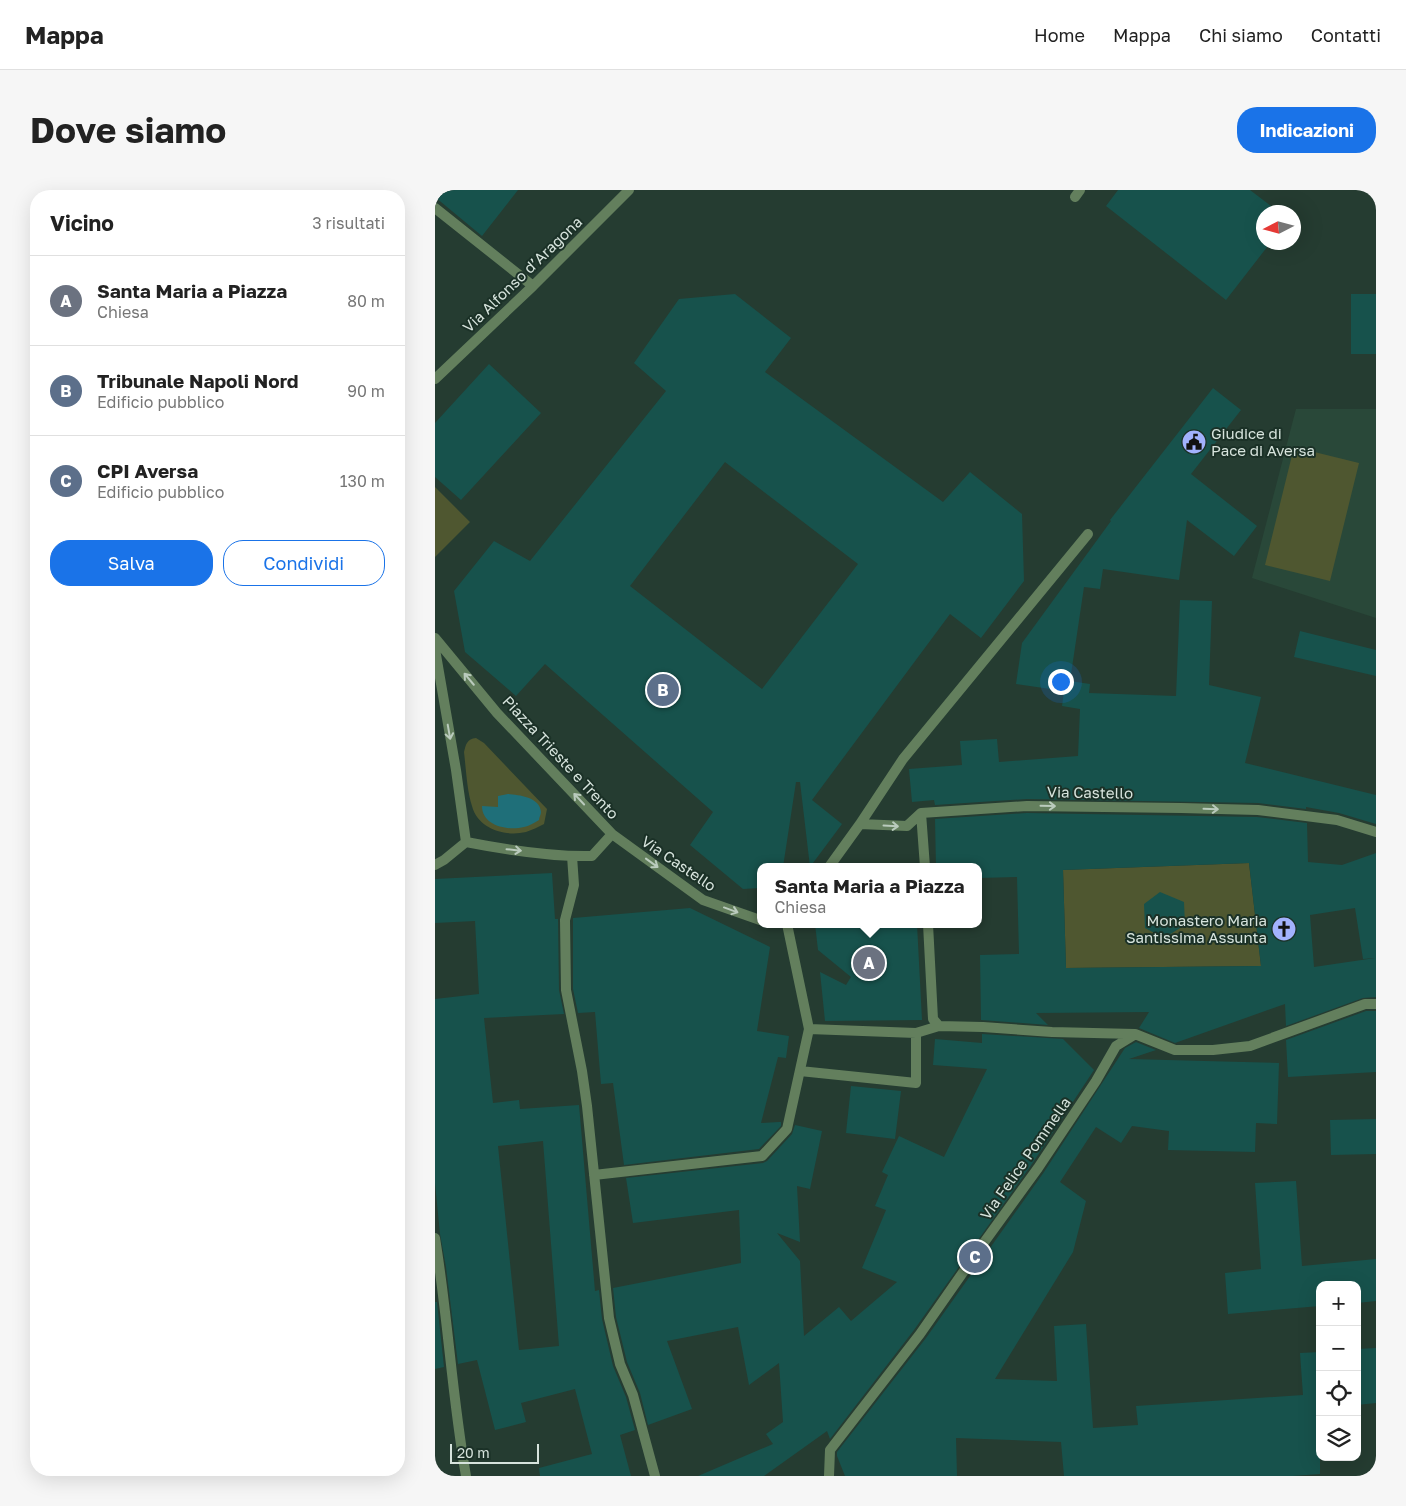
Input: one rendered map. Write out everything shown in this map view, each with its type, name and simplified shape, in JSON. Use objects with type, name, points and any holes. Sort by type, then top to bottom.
[{"type":"street","name":"Via Alfonso d’Aragona","points":[[435,379],[533,286],[629,190]]},
{"type":"street","points":[[435,208],[533,286]]},
{"type":"street","points":[[832,863],[861,824],[903,759],[1088,534]]},
{"type":"street","name":"Piazza Trieste e Trento","points":[[435,638],[497,713],[613,834],[592,856],[573,856],[495,848],[466,842]]},
{"type":"street","points":[[435,649],[456,770],[466,842],[435,865]]},
{"type":"street","name":"Via Castello","points":[[861,824],[907,826],[921,813],[1027,806],[1181,808],[1258,810],[1337,820],[1376,832]]},
{"type":"street","points":[[921,813],[925,863]]},
{"type":"street","name":"Via Castello","points":[[613,834],[703,900],[757,919]]},
{"type":"street","points":[[573,856],[575,885],[565,920],[566,990],[582,1071],[609,1318],[620,1364],[633,1395],[655,1476]]},
{"type":"street","points":[[594,1175],[762,1156],[787,1129],[809,1029],[788,928]]},
{"type":"street","points":[[928,928],[933,1019],[939,1026]]},
{"type":"street","points":[[809,1029],[916,1033],[939,1026],[1135,1034],[1175,1050],[1213,1050],[1251,1046],[1365,1004],[1376,1004]]},
{"type":"street","points":[[800,1072],[916,1083],[916,1033]]},
{"type":"street","name":"Via Felice Pommella","points":[[829,1476],[830,1450],[921,1334],[1038,1168],[1096,1081],[1115,1046],[1135,1034]]},
{"type":"street","points":[[435,1238],[443,1285],[458,1433],[465,1476]]},
{"type":"shaded area","points":[[1296,409],[1376,409],[1376,618],[1252,578]]},
{"type":"shaded area","points":[[1294,447],[1359,463],[1330,581],[1265,565]]},
{"type":"shaded area","points":[[435,487],[470,522],[435,557]]},
{"type":"shaded area","points":[[476,738],[484,743],[547,809],[544,824],[526,832],[501,832],[486,826],[475,814],[470,800],[464,752],[467,742]]},
{"type":"shaded area","points":[[1249,863],[1261,966],[1066,968],[1063,870]]},
{"type":"water","points":[[508,794],[528,798],[537,803],[541,812],[539,820],[528,826],[511,828],[497,826],[486,818],[482,806],[498,807],[498,796]]},
{"type":"building","points":[[435,190],[518,190],[482,236],[435,197]]},
{"type":"building","points":[[1118,190],[1250,190],[1270,205],[1256,205],[1256,250],[1265,250],[1226,300],[1106,206]]},
{"type":"building","points":[[735,294],[791,338],[765,372],[943,502],[970,472],[1022,514],[1024,581],[981,638],[950,614],[812,800],[842,824],[813,863],[810,863],[800,782],[796,782],[784,863],[757,863],[757,888],[743,889],[690,845],[713,812],[545,664],[516,696],[465,652],[454,591],[494,541],[530,561],[666,391],[634,363],[679,299]],"holes":[[[725,462],[858,564],[762,689],[630,586]]]},
{"type":"building","points":[[1351,294],[1376,294],[1376,354],[1351,354]]},
{"type":"building","points":[[489,364],[541,413],[461,500],[435,477],[435,423]]},
{"type":"building","points":[[1213,388],[1241,410],[1191,474],[1257,526],[1234,556],[1187,520],[1179,580],[1103,569],[1100,589],[1084,587],[1070,681],[1090,684],[1089,693],[1176,696],[1180,600],[1212,601],[1209,685],[1261,697],[1245,763],[1376,795],[1376,824],[1339,813],[1306,807],[1306,809],[1258,803],[1027,799],[935,805],[934,800],[912,802],[909,769],[962,765],[960,741],[997,739],[999,762],[1078,756],[1080,709],[1062,706],[1064,691],[1016,684],[1022,643],[1110,520]]},
{"type":"building","points":[[1300,631],[1376,650],[1376,676],[1294,657]]},
{"type":"building","name":"Monastero Maria Santissima Assunta","points":[[1027,813],[1257,817],[1307,823],[1308,862],[1342,865],[1376,853],[1376,997],[1363,998],[1286,1026],[1285,1004],[1175,1043],[1139,1028],[1149,1012],[1036,1013],[1048,1025],[981,1020],[980,955],[1019,954],[1017,877],[982,878],[982,863],[936,863],[935,819]],"holes":[[[1249,863],[1261,966],[1066,968],[1063,870]],[[1355,908],[1363,959],[1375,958],[1314,967],[1310,915]]]},
{"type":"building","points":[[552,873],[555,919],[558,919],[559,990],[564,1014],[484,1018],[493,1103],[519,1100],[520,1109],[579,1105],[595,1291],[599,1290],[602,1319],[613,1366],[626,1397],[635,1430],[620,1435],[631,1476],[540,1476],[539,1468],[592,1454],[575,1389],[521,1403],[526,1422],[495,1430],[477,1360],[458,1364],[435,1183],[435,999],[479,994],[475,921],[435,923],[435,879]],"holes":[[[543,1141],[559,1346],[519,1350],[498,1146]]]},
{"type":"building","name":"Monastero Maria Santissima Assunta","points":[[1160,892],[1184,902],[1185,925],[1164,938],[1145,928],[1144,904]]},
{"type":"building","points":[[690,908],[770,947],[757,1031],[789,1036],[786,1058],[778,1057],[761,1123],[781,1122],[781,1126],[759,1149],[624,1165],[613,1083],[601,1084],[595,1012],[578,1013],[573,989],[573,918]]},
{"type":"building","points":[[815,928],[917,928],[922,1020],[825,1021],[820,972],[846,985],[851,977],[818,950]]},
{"type":"building","points":[[1366,1011],[1376,1011],[1376,1072],[1288,1077],[1286,1040]]},
{"type":"building","points":[[982,1034],[1063,1039],[1094,1070],[1032,1164],[914,1330],[830,1439],[827,1431],[764,1476],[698,1476],[773,1444],[766,1434],[783,1422],[779,1363],[749,1385],[738,1327],[667,1341],[692,1409],[648,1425],[640,1393],[627,1362],[616,1317],[613,1288],[741,1263],[739,1210],[633,1223],[626,1178],[763,1163],[792,1134],[795,1125],[822,1131],[810,1189],[797,1186],[800,1242],[777,1233],[800,1261],[804,1336],[839,1307],[851,1321],[897,1282],[862,1268],[886,1210],[875,1206],[888,1175],[882,1172],[899,1136],[944,1157],[987,1069],[933,1065],[935,1039],[982,1043]]},
{"type":"building","points":[[1136,1042],[1156,1050],[1129,1059],[1279,1063],[1277,1124],[1256,1123],[1255,1152],[1168,1150],[1169,1131],[1132,1126],[1121,1143],[1096,1127],[1060,1182],[1086,1201],[1073,1252],[995,1379],[1057,1381],[1054,1326],[1086,1324],[1093,1428],[1138,1425],[1136,1406],[1303,1395],[1300,1353],[1316,1352],[1316,1461],[1320,1461],[1320,1474],[1293,1476],[1064,1476],[1061,1442],[956,1438],[957,1476],[845,1476],[837,1452],[926,1338],[1044,1172],[1125,1048]]},
{"type":"building","points":[[851,1086],[901,1091],[895,1139],[846,1133]]},
{"type":"building","points":[[1376,1119],[1376,1154],[1331,1155],[1330,1120]]},
{"type":"building","points":[[1296,1181],[1302,1266],[1376,1259],[1376,1301],[1361,1303],[1361,1281],[1316,1281],[1316,1306],[1228,1314],[1225,1273],[1261,1269],[1255,1183]]},
{"type":"building","points":[[435,1302],[437,1302],[444,1367],[435,1369]]},
{"type":"building","points":[[1376,1348],[1376,1403],[1361,1405],[1361,1349]]},
{"type":"place","name":"Giudice di Pace di Aversa","points":[[1194,442]]},
{"type":"place","name":"Tribunale Napoli Nord","points":[[663,690]]},
{"type":"place","name":"Monastero Maria Santissima Assunta","points":[[1284,929]]},
{"type":"place","name":"Santa Maria a Piazza","points":[[869,963]]},
{"type":"place","name":"CPI Aversa","points":[[975,1257]]}]
